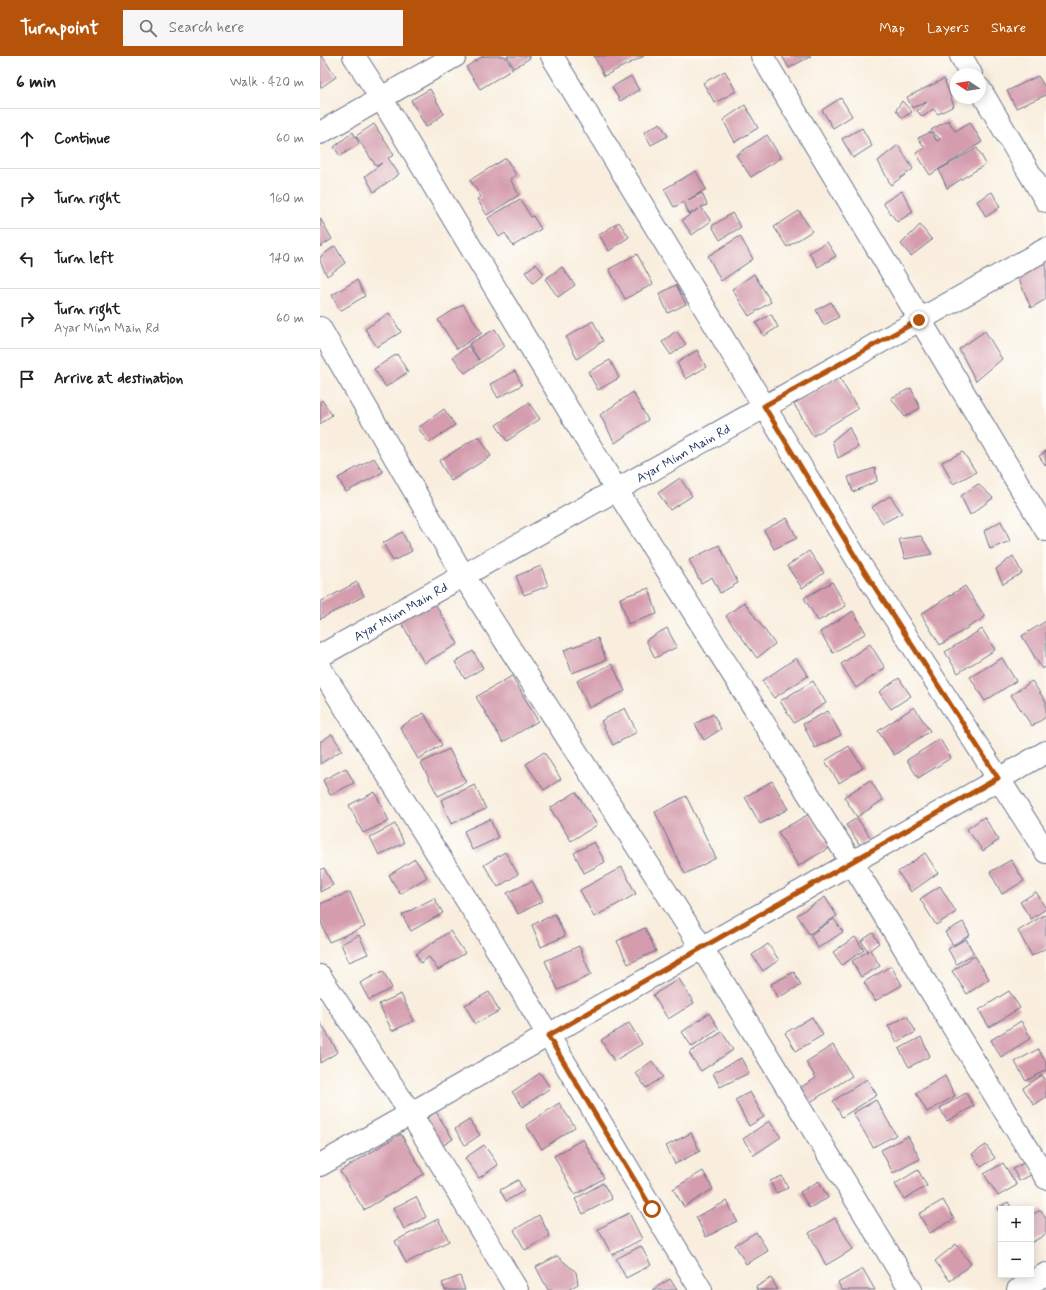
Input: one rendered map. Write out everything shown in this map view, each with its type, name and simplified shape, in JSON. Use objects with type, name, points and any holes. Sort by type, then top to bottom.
[{"type":"street","points":[[354,56],[381,98],[616,489],[852,863],[1046,1178]]},
{"type":"street","points":[[320,134],[455,56]]},
{"type":"street","points":[[552,56],[861,566],[1046,852]]},
{"type":"street","points":[[762,56],[1046,530]]},
{"type":"street","points":[[961,56],[968,68]]},
{"type":"street","points":[[986,99],[1046,201]]},
{"type":"street","name":"Ayar Minn Main Rd","points":[[320,656],[1046,248]]},
{"type":"street","points":[[320,328],[463,576],[702,948],[911,1290]]},
{"type":"street","points":[[320,668],[478,918],[701,1290]]},
{"type":"street","points":[[320,1165],[1046,752]]},
{"type":"street","points":[[320,976],[411,1114],[517,1290]]},
{"type":"street","points":[[1018,1290],[1046,1274]]},
{"type":"building","points":[[320,56],[322,56],[336,77],[320,88]]},
{"type":"building","points":[[483,56],[505,56],[513,69],[480,89],[466,67]]},
{"type":"building","points":[[507,56],[529,56],[530,58],[514,68]]},
{"type":"building","points":[[594,56],[644,56],[604,76]]},
{"type":"building","points":[[782,56],[811,56],[789,68]]},
{"type":"building","points":[[725,71],[736,91],[715,103],[703,83]]},
{"type":"building","points":[[631,76],[639,90],[620,101],[612,87]]},
{"type":"building","points":[[1038,76],[1046,89],[1046,95],[1016,108],[1007,91]]},
{"type":"building","points":[[944,79],[950,95],[950,104],[953,104],[954,106],[938,114],[933,109],[923,117],[917,111],[927,102],[912,108],[907,97]]},
{"type":"building","points":[[430,89],[444,114],[426,127],[411,100]]},
{"type":"building","points":[[841,98],[852,116],[833,128],[822,110]]},
{"type":"building","points":[[902,101],[912,112],[902,118],[896,110]]},
{"type":"building","points":[[745,105],[758,128],[735,142],[723,120]]},
{"type":"building","points":[[948,120],[955,131],[970,122],[982,142],[930,175],[916,153],[925,148],[918,138],[931,132],[937,141],[940,139],[931,130]]},
{"type":"building","points":[[660,123],[668,136],[651,145],[644,132]]},
{"type":"building","points":[[374,124],[394,155],[388,158],[399,174],[374,192],[365,176],[382,163],[376,166],[356,136]]},
{"type":"building","points":[[862,128],[872,146],[853,158],[842,139]]},
{"type":"building","points":[[353,132],[359,144],[340,156],[334,147]]},
{"type":"building","points":[[767,135],[781,158],[751,177],[736,155]]},
{"type":"building","points":[[898,145],[913,169],[891,185],[878,161]]},
{"type":"building","points":[[977,148],[986,164],[947,188],[939,170]]},
{"type":"building","points":[[506,158],[516,175],[510,179],[519,195],[487,215],[477,199],[481,197],[470,180]]},
{"type":"building","points":[[696,171],[706,189],[688,200],[702,193],[707,205],[701,207],[711,221],[692,235],[682,220],[699,209],[689,214],[684,202],[674,207],[664,189]]},
{"type":"building","points":[[902,191],[913,212],[897,222],[883,203]]},
{"type":"building","points":[[992,192],[1000,207],[986,217],[977,201]]},
{"type":"building","points":[[520,199],[531,217],[533,216],[541,229],[513,246],[505,233],[499,237],[488,218]]},
{"type":"building","points":[[799,211],[812,231],[787,247],[774,227]]},
{"type":"building","points":[[732,213],[741,227],[720,240],[712,226]]},
{"type":"building","points":[[320,218],[332,239],[320,247]]},
{"type":"building","points":[[619,222],[629,237],[609,251],[599,235]]},
{"type":"building","points":[[920,225],[932,240],[911,256],[901,244]]},
{"type":"building","points":[[740,236],[753,259],[721,281],[708,256]]},
{"type":"building","points":[[827,242],[836,256],[818,267],[809,253]]},
{"type":"building","points":[[335,246],[345,263],[327,276],[320,261],[320,257]]},
{"type":"building","points":[[637,254],[653,284],[625,299],[609,269]]},
{"type":"building","points":[[1046,260],[1046,299],[1031,308],[1018,277]]},
{"type":"building","points":[[536,264],[544,274],[533,283],[525,272]]},
{"type":"building","points":[[562,267],[575,285],[558,297],[545,279]]},
{"type":"building","points":[[754,274],[771,302],[749,316],[732,289]]},
{"type":"building","points":[[357,280],[365,296],[340,311],[332,295]]},
{"type":"building","points":[[676,285],[686,304],[668,313],[659,294]]},
{"type":"building","points":[[831,302],[839,317],[824,325],[816,310]]},
{"type":"building","points":[[463,304],[482,333],[457,349],[438,320]]},
{"type":"building","points":[[389,313],[401,332],[377,347],[365,329]]},
{"type":"building","points":[[771,314],[778,327],[764,336],[756,323]]},
{"type":"building","points":[[593,321],[603,341],[577,359],[566,337]]},
{"type":"building","points":[[495,329],[505,346],[465,373],[453,357],[468,346],[479,360],[469,344]]},
{"type":"building","points":[[676,331],[686,344],[671,355],[662,342]]},
{"type":"building","points":[[985,331],[1002,359],[976,381],[959,349]]},
{"type":"building","points":[[697,350],[706,367],[686,379],[677,363]]},
{"type":"building","points":[[397,354],[408,372],[386,387],[374,369]]},
{"type":"building","points":[[610,360],[619,378],[598,390],[588,372]]},
{"type":"building","points":[[515,371],[522,385],[498,398],[490,384]]},
{"type":"building","points":[[839,377],[858,409],[813,436],[794,404]]},
{"type":"building","points":[[911,388],[920,408],[905,417],[891,398]]},
{"type":"building","points":[[633,392],[648,420],[615,443],[600,415]]},
{"type":"building","points":[[322,400],[332,415],[320,424],[320,402]]},
{"type":"building","points":[[529,403],[540,419],[507,441],[496,425]]},
{"type":"building","points":[[444,409],[455,425],[429,443],[418,428]]},
{"type":"building","points":[[849,427],[858,447],[838,458],[832,441]]},
{"type":"building","points":[[479,436],[491,456],[451,481],[439,461]]},
{"type":"building","points":[[1046,451],[1046,466],[1039,456]]},
{"type":"building","points":[[963,452],[976,472],[953,484],[942,462]]},
{"type":"building","points":[[374,458],[383,472],[346,492],[338,478]]},
{"type":"building","points":[[875,468],[877,481],[853,492],[848,477]]},
{"type":"building","points":[[680,478],[692,496],[670,510],[658,493]]},
{"type":"building","points":[[978,484],[993,498],[970,515],[961,496]]},
{"type":"building","points":[[890,496],[902,513],[883,523],[872,507]]},
{"type":"building","points":[[787,518],[797,538],[774,549],[764,530]]},
{"type":"building","points":[[1001,521],[1010,541],[990,549],[984,531]]},
{"type":"building","points":[[402,532],[412,551],[393,561],[383,543]]},
{"type":"building","points":[[921,536],[932,554],[905,559],[899,539]]},
{"type":"building","points":[[719,545],[738,583],[720,593],[712,577],[701,583],[689,560]]},
{"type":"building","points":[[809,551],[824,573],[802,588],[787,566]]},
{"type":"building","points":[[1013,556],[1022,573],[1003,584],[996,569]]},
{"type":"building","points":[[541,566],[548,586],[524,595],[516,576]]},
{"type":"building","points":[[357,582],[364,596],[320,619],[320,602]]},
{"type":"building","points":[[832,582],[846,606],[818,621],[804,598]]},
{"type":"building","points":[[965,586],[985,617],[940,645],[921,614]]},
{"type":"building","points":[[649,588],[657,614],[628,624],[620,598]]},
{"type":"building","points":[[433,600],[458,644],[424,663],[400,620]]},
{"type":"building","points":[[744,602],[775,644],[757,658],[726,616]]},
{"type":"building","points":[[853,611],[866,633],[833,653],[820,632]]},
{"type":"building","points":[[1046,621],[1046,667],[1042,669],[1022,636]]},
{"type":"building","points":[[667,628],[677,647],[655,658],[646,640]]},
{"type":"building","points":[[982,629],[995,650],[958,673],[945,652]]},
{"type":"building","points":[[598,638],[606,660],[572,673],[564,650]]},
{"type":"building","points":[[870,644],[885,668],[856,688],[841,664]]},
{"type":"building","points":[[473,651],[483,668],[465,679],[455,662]]},
{"type":"building","points":[[796,658],[808,676],[774,698],[762,681]]},
{"type":"building","points":[[1002,658],[1016,681],[985,701],[970,677]]},
{"type":"building","points":[[612,664],[625,691],[589,708],[577,681]]},
{"type":"building","points":[[512,676],[538,721],[503,742],[476,697]]},
{"type":"building","points":[[899,678],[911,696],[891,709],[879,692]]},
{"type":"building","points":[[813,681],[826,703],[794,723],[780,701]]},
{"type":"building","points":[[1032,681],[1046,702],[1046,717],[1032,726],[1011,695]]},
{"type":"building","points":[[914,707],[930,731],[894,755],[878,731]]},
{"type":"building","points":[[625,708],[637,732],[613,745],[601,721]]},
{"type":"building","points":[[828,711],[841,735],[815,748],[803,724]]},
{"type":"building","points":[[424,713],[442,745],[418,759],[400,727]]},
{"type":"building","points":[[713,714],[721,729],[704,740],[695,724]]},
{"type":"building","points":[[332,734],[342,750],[320,764],[320,742]]},
{"type":"building","points":[[940,739],[951,758],[918,778],[907,760]]},
{"type":"building","points":[[849,746],[863,768],[839,783],[825,761]]},
{"type":"building","points":[[449,749],[466,782],[438,796],[421,763]]},
{"type":"building","points":[[544,752],[561,779],[544,790],[526,764]]},
{"type":"building","points":[[346,768],[354,783],[330,795],[323,780]]},
{"type":"building","points":[[870,780],[883,800],[857,817],[844,797]]},
{"type":"building","points":[[772,781],[788,809],[760,824],[745,797]]},
{"type":"building","points":[[475,785],[486,809],[451,824],[441,800]]},
{"type":"building","points":[[375,792],[389,821],[363,833],[349,805]]},
{"type":"building","points":[[576,792],[597,825],[571,841],[550,808]]},
{"type":"building","points":[[686,796],[716,858],[685,874],[655,812]]},
{"type":"building","points":[[809,814],[829,848],[798,866],[778,832]]},
{"type":"building","points":[[984,817],[999,840],[983,851],[967,829]]},
{"type":"building","points":[[857,818],[871,838],[860,845],[846,825]]},
{"type":"building","points":[[490,819],[498,838],[472,850],[464,831]]},
{"type":"building","points":[[395,824],[404,843],[379,855],[370,837]]},
{"type":"building","points":[[594,842],[605,862],[584,873],[574,853]]},
{"type":"building","points":[[505,852],[518,874],[498,887],[484,865]]},
{"type":"building","points":[[925,853],[938,873],[911,892],[898,872]]},
{"type":"building","points":[[415,859],[427,877],[400,894],[389,875]]},
{"type":"building","points":[[1011,860],[1024,881],[1002,894],[990,872]]},
{"type":"building","points":[[622,867],[636,894],[594,917],[580,890]]},
{"type":"building","points":[[324,868],[333,885],[320,892],[320,870]]},
{"type":"building","points":[[532,881],[543,901],[518,914],[507,893]]},
{"type":"building","points":[[940,886],[956,912],[936,925],[920,899]]},
{"type":"building","points":[[350,892],[365,927],[329,942],[320,919],[320,904]]},
{"type":"building","points":[[1036,892],[1046,909],[1031,919],[1020,902]]},
{"type":"building","points":[[825,897],[837,916],[809,934],[797,915]]},
{"type":"building","points":[[434,898],[443,913],[411,931],[402,915]]},
{"type":"building","points":[[555,914],[565,936],[541,947],[532,925]]},
{"type":"building","points":[[1044,915],[1046,917],[1046,948],[1032,956],[1018,931]]},
{"type":"building","points":[[834,919],[843,932],[818,948],[810,935]]},
{"type":"building","points":[[963,922],[970,935],[953,945],[945,932]]},
{"type":"building","points":[[645,928],[656,951],[628,964],[617,941]]},
{"type":"building","points":[[450,931],[465,953],[438,970],[429,957],[421,963],[416,954]]},
{"type":"building","points":[[873,933],[879,943],[870,950],[880,966],[861,977],[852,961],[868,951],[861,941]]},
{"type":"building","points":[[359,935],[368,954],[349,962],[341,944]]},
{"type":"building","points":[[855,937],[864,950],[842,965],[833,952]]},
{"type":"building","points":[[966,939],[974,954],[956,964],[948,949]]},
{"type":"building","points":[[768,944],[779,960],[763,971],[752,955]]},
{"type":"building","points":[[579,946],[591,975],[558,990],[545,961]]},
{"type":"building","points":[[975,956],[989,979],[967,994],[952,971]]},
{"type":"building","points":[[891,966],[902,985],[875,1001],[864,982]]},
{"type":"building","points":[[383,971],[392,988],[369,1000],[360,983]]},
{"type":"building","points":[[794,972],[801,985],[777,998],[771,984]]},
{"type":"building","points":[[679,979],[694,1003],[668,1019],[653,995]]},
{"type":"building","points":[[1009,991],[1020,1008],[989,1027],[979,1010]]},
{"type":"building","points":[[489,992],[499,1011],[475,1024],[465,1005]]},
{"type":"building","points":[[401,994],[414,1021],[392,1031],[379,1004]]},
{"type":"building","points":[[709,1013],[719,1029],[692,1047],[682,1032]]},
{"type":"building","points":[[907,1016],[916,1032],[897,1042],[888,1026]]},
{"type":"building","points":[[812,1017],[823,1035],[796,1051],[785,1033]]},
{"type":"building","points":[[1021,1021],[1031,1038],[1001,1057],[991,1040]]},
{"type":"building","points":[[320,1022],[338,1052],[320,1063]]},
{"type":"building","points":[[629,1023],[642,1044],[614,1061],[601,1040]]},
{"type":"building","points":[[722,1032],[733,1050],[701,1071],[689,1053]]},
{"type":"building","points":[[921,1037],[930,1056],[909,1067],[899,1049]]},
{"type":"building","points":[[833,1045],[852,1076],[807,1104],[798,1089],[816,1078],[806,1062]]},
{"type":"building","points":[[1038,1049],[1046,1062],[1046,1070],[1026,1081],[1015,1062]]},
{"type":"building","points":[[741,1058],[749,1073],[720,1087],[713,1073]]},
{"type":"building","points":[[652,1061],[663,1077],[646,1088],[636,1073]]},
{"type":"building","points":[[540,1073],[550,1088],[523,1107],[512,1092]]},
{"type":"building","points":[[1042,1075],[1046,1081],[1046,1097],[1034,1105],[1023,1088]]},
{"type":"building","points":[[945,1076],[955,1096],[927,1112],[916,1093]]},
{"type":"building","points":[[867,1079],[877,1095],[842,1117],[833,1101]]},
{"type":"building","points":[[750,1092],[764,1117],[749,1126],[735,1100]]},
{"type":"building","points":[[966,1093],[974,1106],[947,1121],[940,1108]]},
{"type":"building","points":[[876,1100],[896,1135],[873,1147],[853,1113]]},
{"type":"building","points":[[559,1103],[575,1127],[542,1149],[526,1125]]},
{"type":"building","points":[[436,1112],[453,1139],[439,1148],[423,1121]]},
{"type":"building","points":[[469,1120],[480,1135],[465,1145],[455,1129]]},
{"type":"building","points":[[769,1121],[781,1137],[754,1155],[743,1139]]},
{"type":"building","points":[[691,1133],[700,1151],[675,1164],[666,1146]]},
{"type":"building","points":[[401,1134],[424,1174],[364,1210],[340,1171]]},
{"type":"building","points":[[908,1136],[920,1159],[893,1173],[881,1150]]},
{"type":"building","points":[[583,1139],[604,1178],[575,1195],[554,1156]]},
{"type":"building","points":[[484,1145],[498,1165],[479,1178],[465,1158]]},
{"type":"building","points":[[986,1145],[995,1158],[981,1167],[972,1154]]},
{"type":"building","points":[[1027,1161],[1033,1174],[1019,1181],[1013,1169]]},
{"type":"building","points":[[1003,1163],[1017,1185],[998,1196],[984,1174]]},
{"type":"building","points":[[918,1170],[927,1186],[904,1199],[895,1184]]},
{"type":"building","points":[[703,1171],[713,1189],[684,1207],[673,1189]]},
{"type":"building","points":[[782,1176],[788,1188],[776,1193],[770,1181]]},
{"type":"building","points":[[518,1180],[524,1191],[506,1201],[500,1190]]},
{"type":"building","points":[[819,1181],[828,1198],[809,1208],[800,1192]]},
{"type":"building","points":[[603,1183],[612,1199],[583,1214],[575,1199]]},
{"type":"building","points":[[416,1197],[426,1217],[404,1229],[393,1208]]},
{"type":"building","points":[[943,1200],[954,1219],[930,1233],[919,1214]]},
{"type":"building","points":[[727,1201],[737,1221],[706,1237],[696,1217]]},
{"type":"building","points":[[1008,1202],[1010,1206],[1001,1206]]},
{"type":"building","points":[[1041,1210],[1046,1219],[1046,1234],[1034,1241],[1034,1214]]},
{"type":"building","points":[[629,1213],[642,1239],[612,1255],[598,1229]]},
{"type":"building","points":[[539,1215],[550,1236],[525,1250],[514,1230]]},
{"type":"building","points":[[835,1218],[853,1249],[826,1265],[809,1233]]},
{"type":"building","points":[[438,1219],[449,1241],[406,1263],[395,1241]]},
{"type":"building","points":[[756,1232],[768,1251],[746,1264],[735,1245]]},
{"type":"building","points":[[956,1244],[971,1264],[950,1281],[935,1261]]},
{"type":"building","points":[[641,1246],[651,1265],[626,1278],[616,1259]]},
{"type":"building","points":[[557,1256],[576,1272],[578,1284],[568,1290],[548,1290],[536,1267]]},
{"type":"building","points":[[863,1269],[875,1290],[842,1290],[838,1283]]},
{"type":"building","points":[[460,1276],[465,1290],[445,1290],[442,1283]]},
{"type":"building","points":[[771,1278],[778,1290],[757,1290],[756,1287]]},
{"type":"building","points":[[670,1279],[677,1290],[652,1290]]},
{"type":"route","points":[[652,1209],[548,1036],[998,778],[861,566],[764,406],[919,320]]}]
